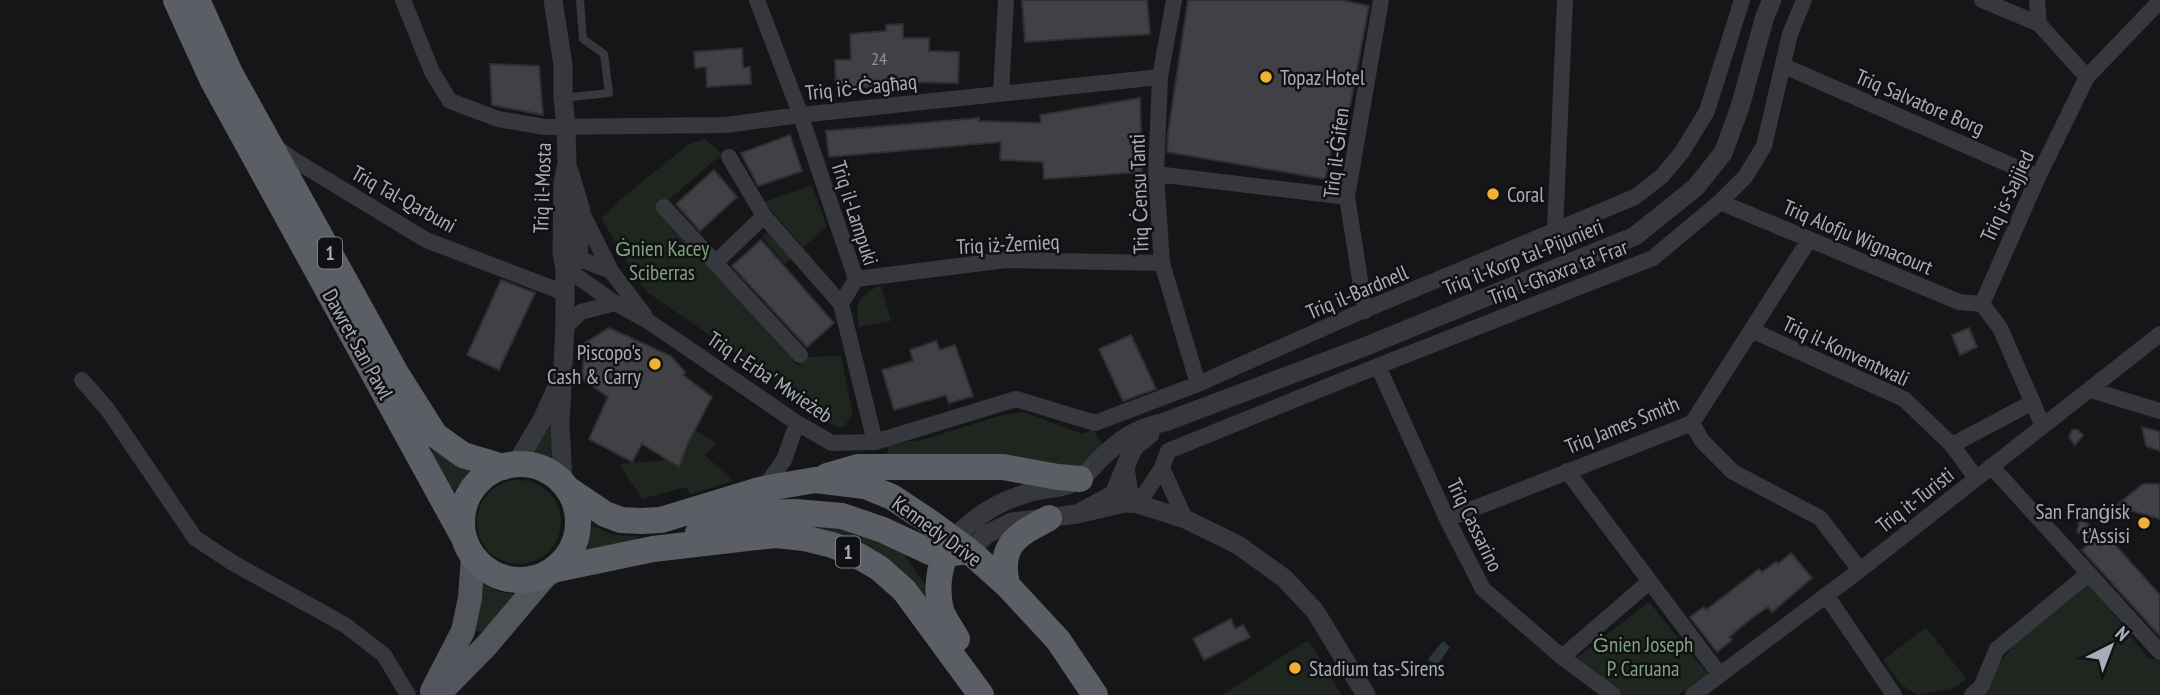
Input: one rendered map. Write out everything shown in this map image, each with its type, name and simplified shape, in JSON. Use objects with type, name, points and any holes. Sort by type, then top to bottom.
[{"type":"highway","name":"Dawret San Pawl","points":[[176,0],[213,81],[469,547]]},
{"type":"highway","name":"Dawret San Pawl","points":[[197,0],[230,73],[397,375],[435,435],[463,455],[509,466]]},
{"type":"highway","name":"1","points":[[509,466],[530,465],[544,470],[565,486]]},
{"type":"highway","points":[[469,547],[462,520],[465,503],[474,487],[486,475],[509,466]]},
{"type":"highway","points":[[815,480],[858,467],[894,466],[1003,467],[1080,479]]},
{"type":"highway","name":"Kennedy Drive","points":[[565,486],[605,514],[621,520],[641,522],[661,520],[763,489],[815,480],[865,486],[892,497],[955,548],[1007,585],[1058,640],[1094,695]]},
{"type":"highway","points":[[552,572],[570,552],[577,537],[576,504],[565,486]]},
{"type":"highway","points":[[653,549],[727,522],[762,513],[795,512],[842,516],[883,530],[930,552],[955,548]]},
{"type":"highway","points":[[1007,585],[1004,568],[1006,556],[1013,543],[1020,533],[1049,518]]},
{"type":"highway","name":"1","points":[[469,547],[485,568],[499,577],[531,580],[552,572],[653,549],[776,535],[822,542],[857,555],[879,568],[904,590],[981,695]]},
{"type":"highway","points":[[955,548],[939,581],[941,611],[963,649],[996,695]]},
{"type":"main road","points":[[429,695],[463,631],[470,598],[469,547]]},
{"type":"main road","points":[[438,695],[487,646],[552,572]]},
{"type":"street","name":"Triq iċ-Ċagħaq","points":[[403,0],[432,72],[450,101],[498,120],[545,127],[726,125],[1160,77]]},
{"type":"street","name":"Triq il-Mosta","points":[[554,0],[563,65],[567,163],[563,183],[565,327],[560,424],[565,486]]},
{"type":"street","name":"Triq il-Lampuki","points":[[757,0],[856,279],[841,304]]},
{"type":"street","points":[[1001,93],[1006,0]]},
{"type":"street","name":"Triq Ċensu Tanti","points":[[1174,0],[1160,77],[1156,174],[1162,263],[1198,384]]},
{"type":"street","name":"Triq il-Ġifen","points":[[1365,311],[1347,197],[1381,0]]},
{"type":"street","points":[[1555,231],[1565,0]]},
{"type":"street","name":"Triq il-Bardnell","points":[[875,442],[1016,399],[1095,423],[1198,384],[1635,197],[1662,176],[1682,152],[1707,111],[1742,0]]},
{"type":"street","name":"Triq il-Korp tal-Pijunieri","points":[[1080,479],[1112,448],[1144,426],[1165,422],[1364,347],[1635,236],[1696,187],[1723,153],[1740,107],[1765,16],[1772,0]]},
{"type":"street","name":"Triq l-Għaxra ta' Frar","points":[[1127,501],[1162,468],[1168,451],[1653,258],[1720,202],[1745,177],[1764,146],[1790,34],[1804,0]]},
{"type":"street","points":[[1982,0],[2039,24],[2087,77]]},
{"type":"street","points":[[2037,0],[2039,24]]},
{"type":"street","name":"Triq is-Sajjied","points":[[1982,304],[2038,177],[2087,77],[2160,1]]},
{"type":"street","name":"Triq Salvatore Borg","points":[[1784,66],[2025,169],[2038,177]]},
{"type":"street","name":"Triq Tal-Qarbuni","points":[[269,141],[291,158],[426,240],[565,293]]},
{"type":"street","points":[[729,157],[764,216],[841,304],[875,442]]},
{"type":"street","points":[[565,268],[578,257],[581,211],[567,163]]},
{"type":"street","points":[[1156,174],[1347,197]]},
{"type":"street","name":"Triq Alofju Wignacourt","points":[[1720,202],[1959,302],[1982,304]]},
{"type":"street","points":[[664,207],[800,355]]},
{"type":"street","name":"Triq l-Erba' Mwieżeb","points":[[581,211],[611,271],[648,321]]},
{"type":"street","points":[[716,262],[764,216]]},
{"type":"street","name":"Triq James Smith","points":[[1447,519],[1692,423],[1809,240]]},
{"type":"street","points":[[565,268],[583,260],[611,271]]},
{"type":"street","name":"Triq iż-Żernieq","points":[[856,279],[1006,260],[1162,263]]},
{"type":"street","name":"Triq l-Erba' Mwieżeb","points":[[565,268],[797,423],[832,443],[875,442]]},
{"type":"street","points":[[565,327],[581,312],[615,303]]},
{"type":"street","points":[[1982,304],[2000,328],[2043,426]]},
{"type":"street","name":"Triq il-Konventwali","points":[[1751,330],[1904,399],[1952,445],[1976,478]]},
{"type":"street","name":"Triq it-Turisti","points":[[1693,695],[1860,570],[2160,334]]},
{"type":"street","name":"Triq Cassarino","points":[[1378,366],[1447,519],[1483,589],[1562,657],[1613,695]]},
{"type":"street","name":"Triq il-Mosta","points":[[509,466],[543,418],[561,379]]},
{"type":"street","points":[[82,380],[108,410],[195,538],[233,563],[345,625],[384,655],[408,695]]},
{"type":"street","points":[[2091,390],[2160,411]]},
{"type":"street","name":"Triq it-Turisti","points":[[1952,445],[2033,402]]},
{"type":"street","name":"Triq il-Korp tal-Pijunieri","points":[[1127,501],[1126,464],[1133,448],[1165,422]]},
{"type":"street","points":[[763,489],[783,460],[797,423]]},
{"type":"street","points":[[1692,423],[1702,441],[1733,472],[1819,518],[1860,570]]},
{"type":"street","points":[[1991,466],[2160,653]]},
{"type":"street","points":[[1162,468],[1185,519]]},
{"type":"street","points":[[1567,471],[1720,674]]},
{"type":"street","points":[[955,548],[968,523],[994,506],[1080,479],[1127,501],[1185,519],[1238,545],[1283,578],[1315,611],[1366,695]]},
{"type":"street","points":[[955,548],[1012,522],[1077,514],[1127,501]]},
{"type":"street","points":[[1972,695],[1981,687],[1997,649],[2088,574]]},
{"type":"street","points":[[1562,657],[1650,582]]},
{"type":"street","points":[[1826,595],[1894,695]]},
{"type":"lane","points":[[563,98],[609,93],[604,54],[583,39],[580,0]]},
{"type":"green space","name":"Ġnien Kacey Sciberras","points":[[705,139],[722,154],[659,208],[798,366],[808,357],[841,356],[853,414],[843,428],[820,420],[814,407],[647,292],[601,218],[689,144]]},
{"type":"green space","points":[[812,185],[827,227],[803,247],[764,202]]},
{"type":"green space","points":[[769,230],[793,257],[785,264],[762,237]]},
{"type":"green space","points":[[881,285],[891,321],[859,327],[857,312],[860,301]]},
{"type":"green space","points":[[1023,412],[1082,434],[1093,430],[1105,448],[1082,467],[889,455],[887,445],[926,439],[1002,415]]},
{"type":"green space","points":[[546,424],[554,426],[551,462],[527,456]]},
{"type":"green space","points":[[695,430],[717,444],[705,455],[733,481],[691,494],[685,487],[642,499],[619,464],[682,459]]},
{"type":"green space","points":[[437,448],[453,462],[471,472],[451,494],[429,453]]},
{"type":"green space","points":[[511,480],[527,480],[543,487],[554,498],[561,514],[558,538],[549,552],[527,564],[511,564],[495,557],[484,546],[477,530],[477,514],[484,498],[495,487]]},
{"type":"green space","points":[[834,523],[901,550],[925,584],[929,610],[789,524]]},
{"type":"green space","points":[[592,526],[614,535],[636,536],[638,542],[585,553]]},
{"type":"green space","points":[[2088,582],[2148,658],[2160,661],[2160,695],[1984,695],[1995,670],[2011,648]]},
{"type":"green space","points":[[484,584],[500,592],[517,595],[484,634],[473,629]]},
{"type":"green space","name":"Ġnien Joseph P. Caruana","points":[[1649,602],[1708,674],[1679,695],[1623,695],[1575,659]]},
{"type":"green space","points":[[1926,627],[1966,679],[1954,688],[1917,695],[1901,684],[1883,660]]},
{"type":"green space","name":"Stadium tas-Sirens","points":[[1308,640],[1342,695],[1222,695]]},
{"type":"shaded area","points":[[1443,641],[1450,647],[1436,667],[1428,659]]},
{"type":"building","points":[[1022,0],[1147,0],[1150,34],[1025,42]]},
{"type":"building","name":"Topaz Hotel","points":[[1188,0],[1341,0],[1369,6],[1345,132],[1335,131],[1325,179],[1167,152]]},
{"type":"building","points":[[903,24],[903,38],[929,38],[929,51],[959,52],[958,83],[903,82],[903,86],[836,88],[835,60],[851,60],[850,34],[886,31],[886,25]]},
{"type":"building","points":[[742,48],[743,68],[750,67],[751,84],[707,87],[706,67],[695,68],[694,52]]},
{"type":"building","points":[[490,64],[539,66],[543,115],[492,105]]},
{"type":"building","points":[[1140,98],[1142,172],[1044,179],[1043,162],[1000,160],[1001,142],[829,157],[826,131],[979,118],[979,121],[1041,123],[1040,115]]},
{"type":"building","points":[[790,135],[802,171],[758,186],[741,153]]},
{"type":"building","points":[[714,170],[737,197],[700,231],[676,204]]},
{"type":"building","points":[[761,240],[834,323],[807,347],[732,266]]},
{"type":"building","points":[[501,280],[535,293],[499,370],[467,355]]},
{"type":"building","points":[[609,328],[671,356],[685,372],[683,375],[712,397],[679,467],[642,444],[632,462],[589,439],[608,397],[582,379],[585,343]]},
{"type":"building","points":[[1969,328],[1977,347],[1960,355],[1952,335]]},
{"type":"building","points":[[1131,335],[1156,389],[1123,401],[1099,349]]},
{"type":"building","points":[[936,341],[940,350],[955,345],[973,396],[949,403],[946,395],[894,410],[882,370],[913,361],[910,350]]},
{"type":"building","points":[[2142,427],[2160,432],[2160,451],[2146,446]]},
{"type":"building","points":[[2072,430],[2078,430],[2083,435],[2075,445],[2069,437]]},
{"type":"building","points":[[2143,484],[2160,484],[2160,519],[2116,506]]},
{"type":"building","points":[[2083,521],[2098,535],[2103,531],[2160,595],[2160,636],[2082,550],[2092,541],[2077,532],[2079,522]]},
{"type":"building","points":[[1791,553],[1812,578],[1772,612],[1768,607],[1752,618],[1729,637],[1732,640],[1717,652],[1690,617],[1704,607],[1706,610],[1759,569],[1762,572],[1776,562],[1778,564]]},
{"type":"building","points":[[1231,619],[1235,629],[1243,625],[1250,637],[1204,660],[1193,639]]},
{"type":"place","name":"Topaz Hotel","points":[[1266,77]]},
{"type":"place","name":"Coral","points":[[1493,194]]},
{"type":"place","name":"Piscopo's Cash & Carry","points":[[655,364]]},
{"type":"place","name":"San Franġisk t'Assisi","points":[[2144,523]]},
{"type":"place","name":"Stadium tas-Sirens","points":[[1295,668]]}]
